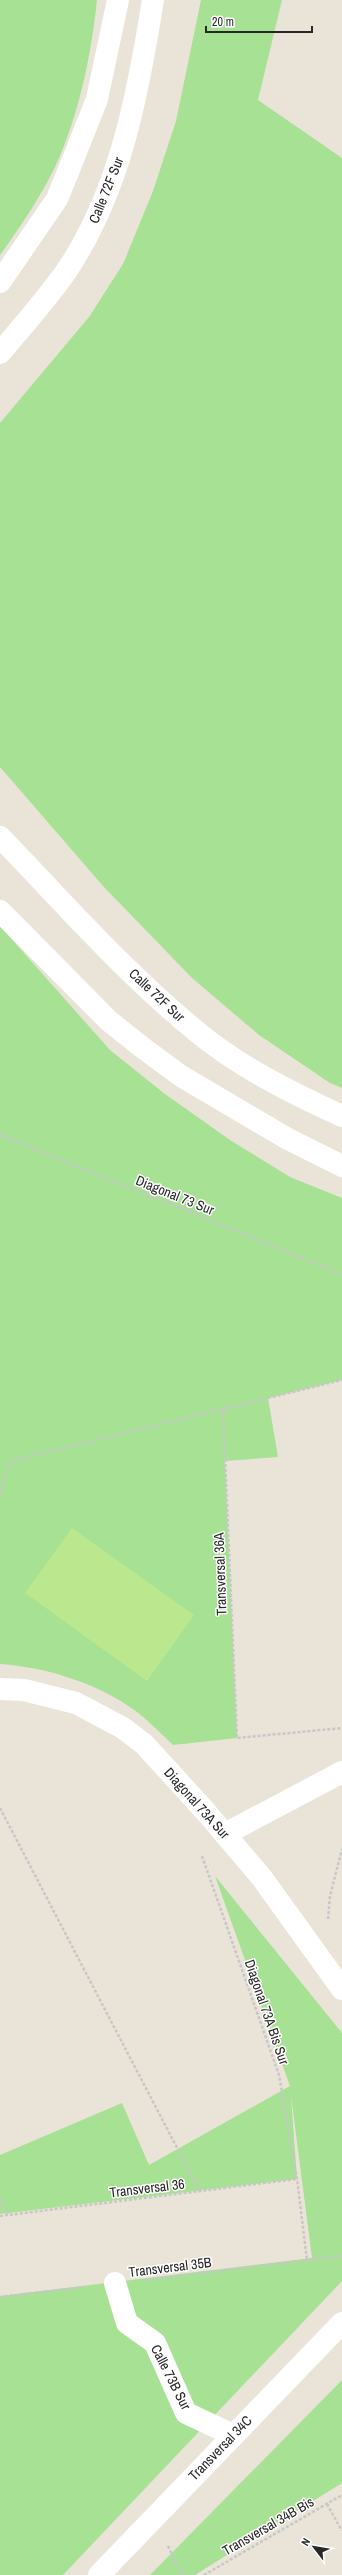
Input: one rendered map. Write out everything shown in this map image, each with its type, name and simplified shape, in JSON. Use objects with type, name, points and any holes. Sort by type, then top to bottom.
[{"type":"street","points":[[0,282],[57,199],[97,99],[118,0]]},
{"type":"street","name":"Calle 72F Sur","points":[[0,353],[66,272],[89,232],[105,197],[129,125],[153,0]]},
{"type":"street","name":"Calle 72F Sur","points":[[0,837],[147,988],[196,1032],[242,1064],[342,1116]]},
{"type":"street","points":[[0,911],[109,1020],[143,1048],[181,1076],[288,1139],[342,1166]]},
{"type":"street","name":"Diagonal 73A Sur","points":[[0,1689],[24,1690],[76,1703],[123,1728],[144,1744],[225,1834],[262,1878],[342,1990]]},
{"type":"street","points":[[225,1834],[342,1772]]},
{"type":"street","name":"Calle 73B Sur","points":[[115,2283],[126,2323],[155,2343],[186,2413],[233,2435]]},
{"type":"street","name":"Transversal 34C","points":[[99,2575],[342,2323]]},
{"type":"path","name":"Diagonal 73 Sur","points":[[0,1135],[342,1274]]},
{"type":"path","points":[[0,1494],[10,1461],[342,1380]]},
{"type":"path","name":"Transversal 36A","points":[[223,1409],[237,1738],[342,1728]]},
{"type":"path","points":[[0,1808],[143,2086],[200,2192]]},
{"type":"path","points":[[336,1866],[342,1849]]},
{"type":"path","name":"Diagonal 73A Bis Sur","points":[[200,1850],[279,2076],[297,2179],[307,2260]]},
{"type":"path","name":"Transversal 36","points":[[0,2216],[297,2179]]},
{"type":"path","points":[[0,2198],[8,2215]]},
{"type":"path","name":"Transversal 35B","points":[[0,2297],[342,2256]]},
{"type":"path","name":"Transversal 34B Bis","points":[[204,2575],[342,2495]]},
{"type":"path","points":[[327,2504],[342,2531]]},
{"type":"green space","points":[[0,0],[97,0],[83,85],[71,127],[55,167],[43,190],[0,255]]},
{"type":"green space","points":[[201,0],[282,0],[258,100],[342,158],[342,1088],[330,1083],[259,1035],[192,978],[103,886],[0,767],[0,423],[89,317],[123,264],[153,191],[176,121]]},
{"type":"green space","points":[[0,926],[110,1050],[165,1094],[230,1140],[290,1177],[342,1198],[342,1380],[268,1398],[278,1457],[225,1461],[237,1738],[173,1745],[137,1712],[90,1685],[54,1673],[0,1664]]},
{"type":"green space","points":[[72,1528],[194,1615],[147,1681],[25,1593]]},
{"type":"green space","points":[[215,1876],[342,2033],[342,2281],[63,2575],[0,2575],[0,2296],[312,2258],[291,2096],[297,2179],[0,2214],[0,2155],[122,2103],[149,2165],[290,2086]]},
{"type":"green space","points":[[342,2380],[342,2483],[195,2575],[150,2575]]}]
